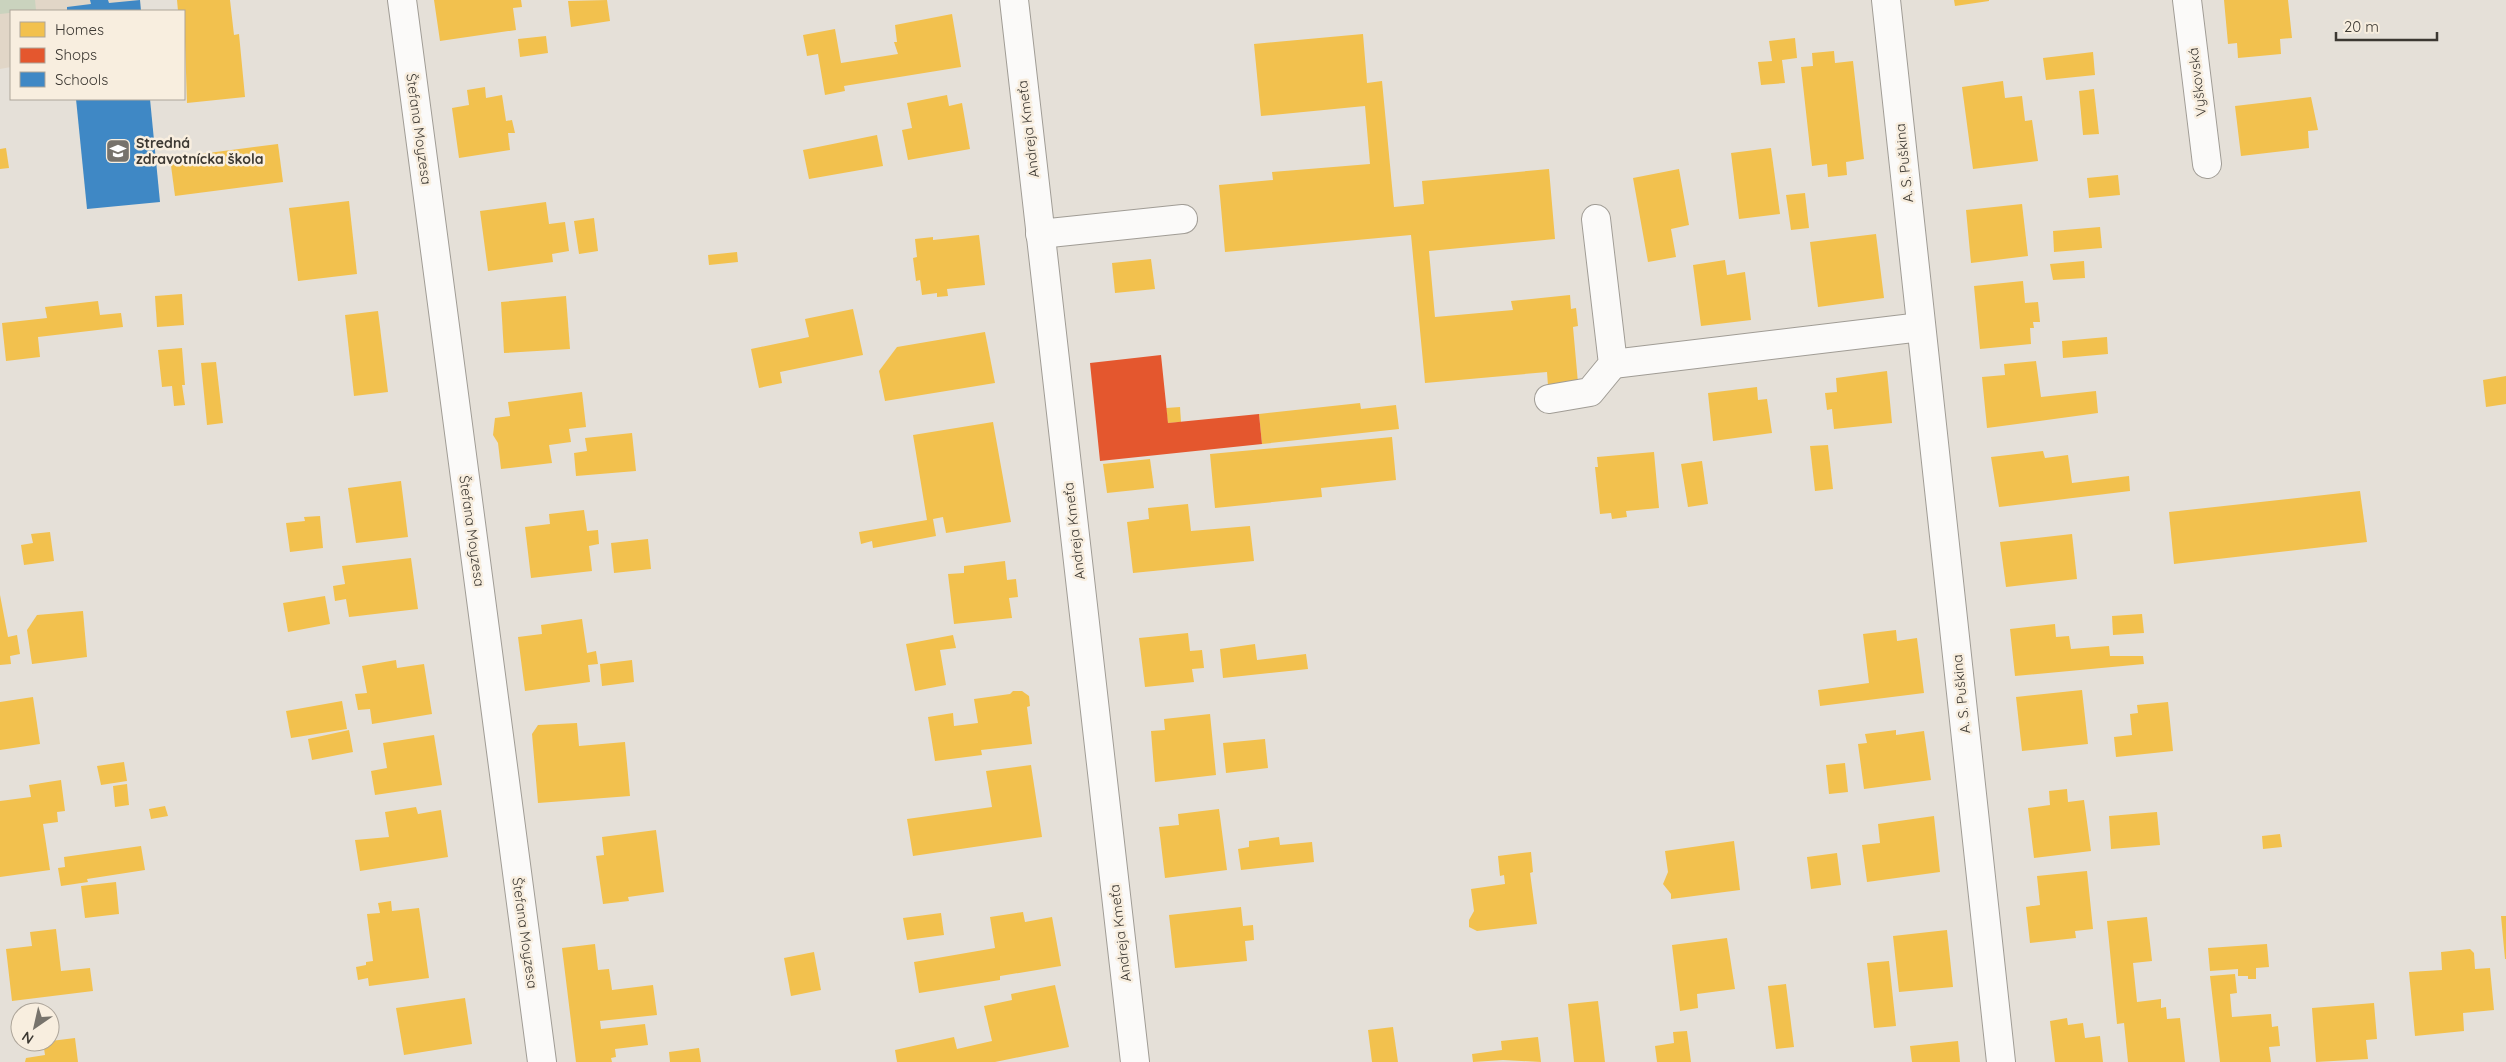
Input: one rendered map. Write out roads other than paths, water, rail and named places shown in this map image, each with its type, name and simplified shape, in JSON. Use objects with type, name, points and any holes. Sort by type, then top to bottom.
[{"type":"street","name":"Štefana Moyzesa","points":[[402,0],[542,1062]]},
{"type":"street","name":"Andreja Kmeťa","points":[[1014,0],[1135,1062]]},
{"type":"street","name":"A. S. Puškina","points":[[1886,0],[2001,1062]]},
{"type":"street","name":"Vyškovská","points":[[2187,0],[2207,164]]},
{"type":"street","points":[[1596,218],[1613,364]]},
{"type":"street","points":[[1040,234],[1183,219]]},
{"type":"street","points":[[1549,399],[1590,392],[1613,364],[1921,327]]},
{"type":"place","name":"Stredná zdravotnícka škola","points":[[118,151]]}]
